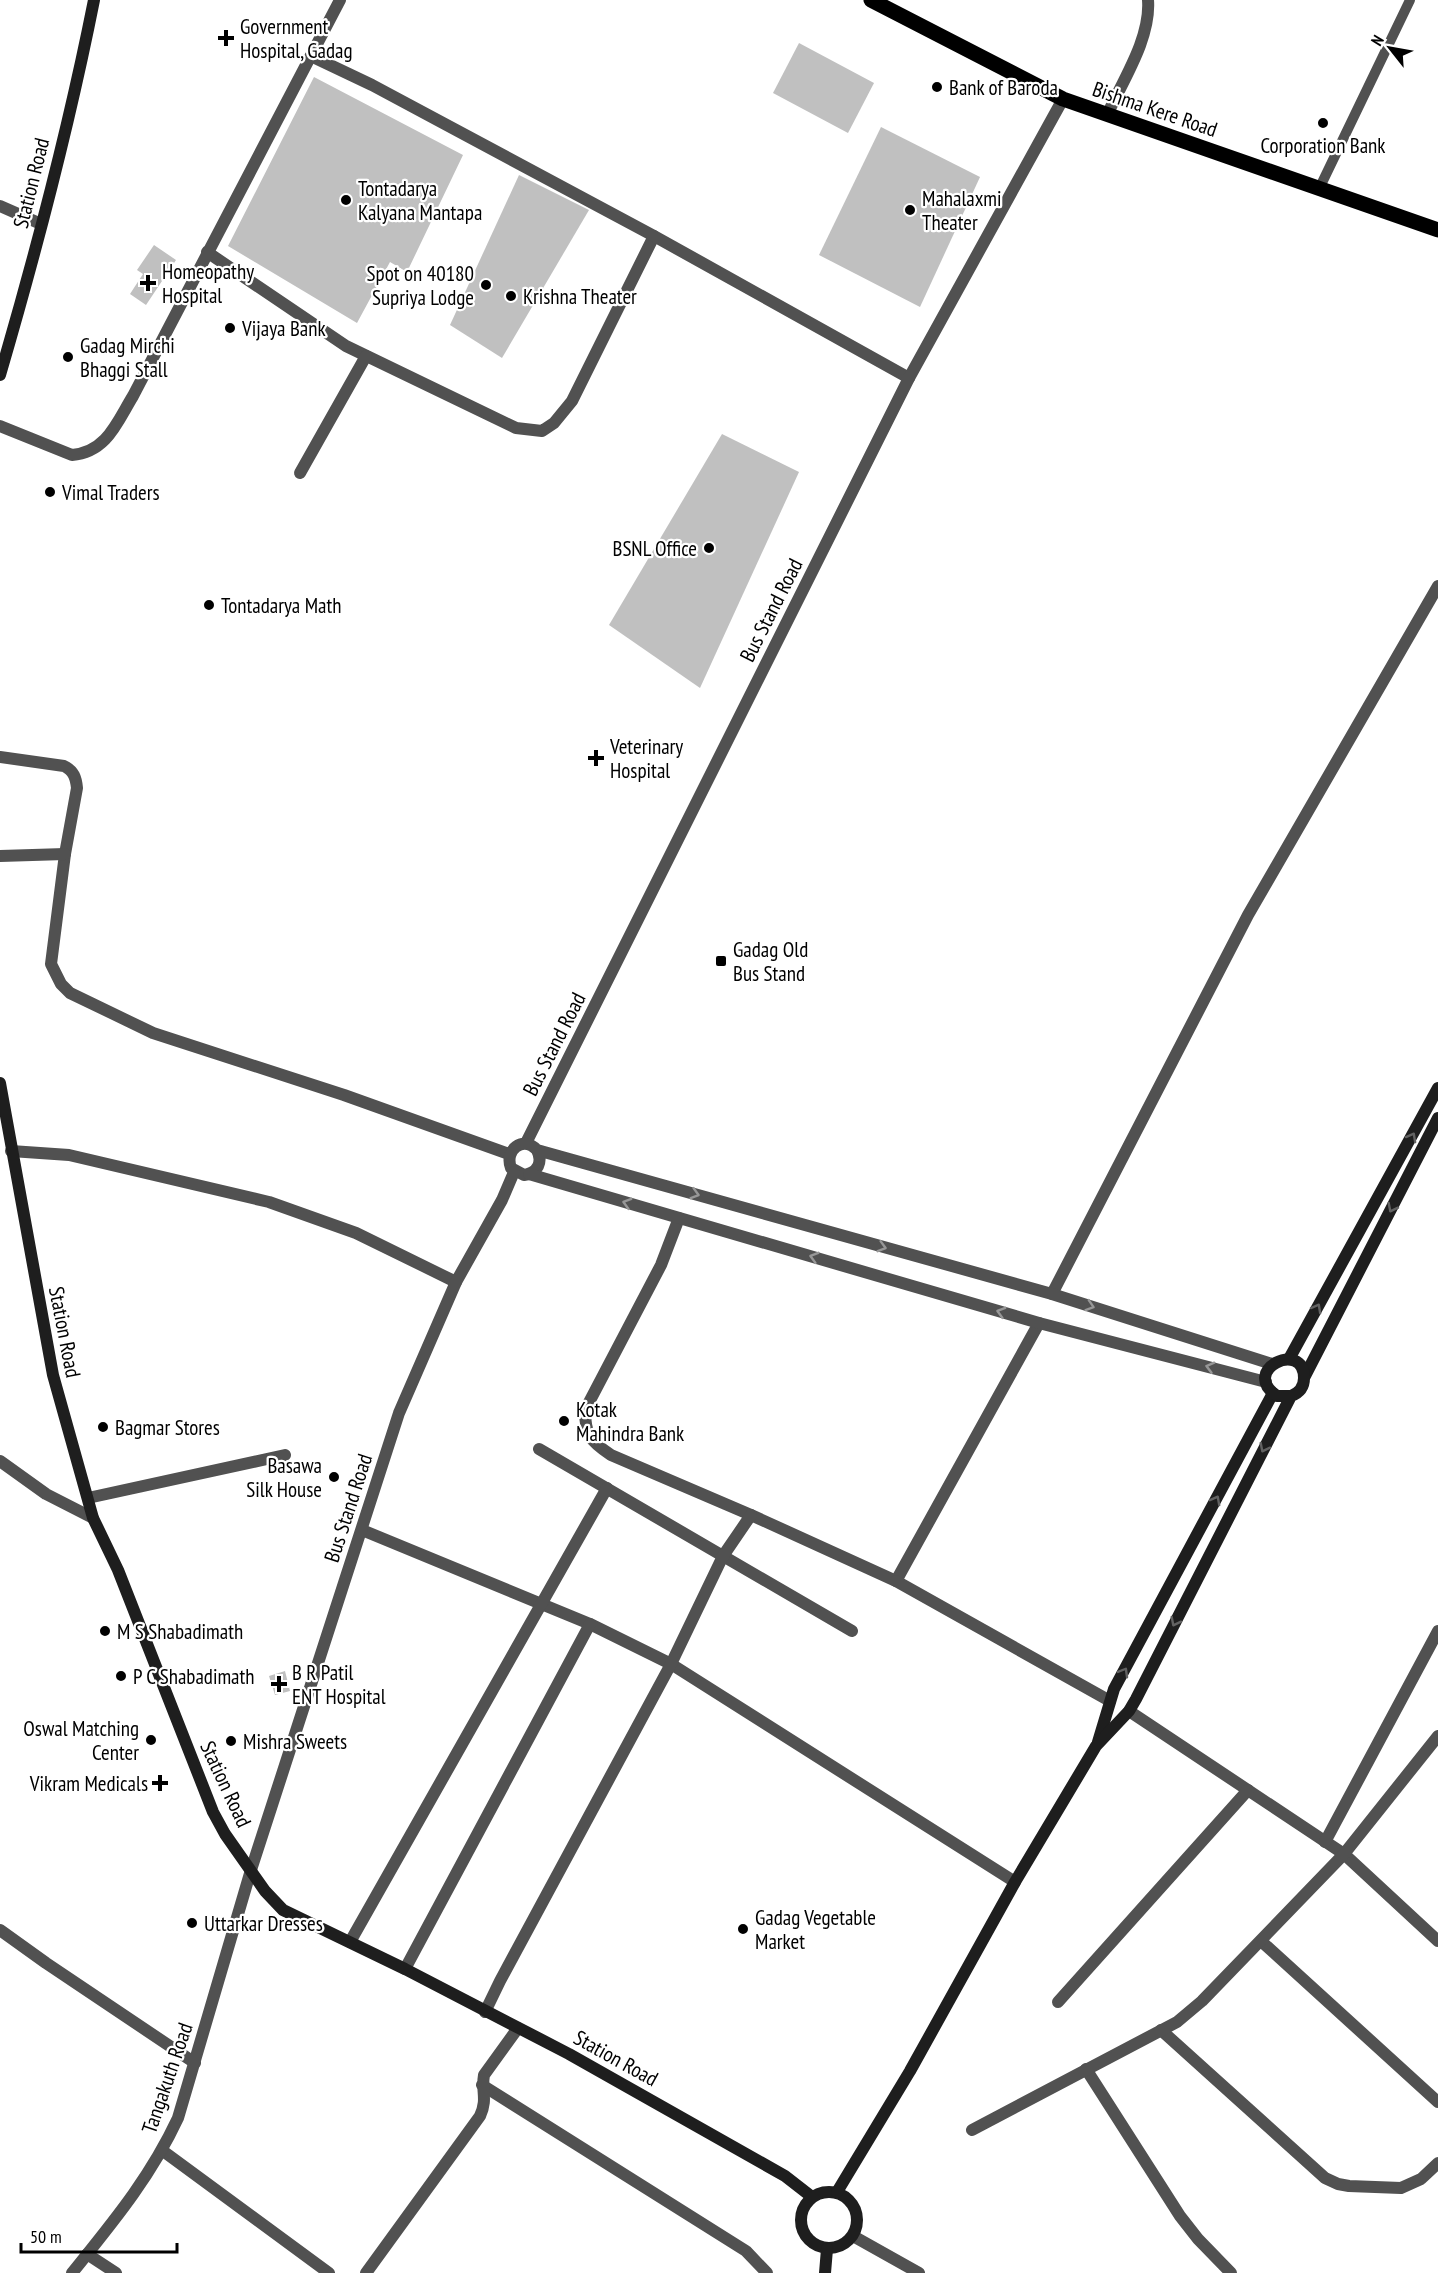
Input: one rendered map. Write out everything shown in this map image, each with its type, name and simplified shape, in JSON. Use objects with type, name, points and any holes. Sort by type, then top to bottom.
[{"type":"main road","name":"Station Road","points":[[0,375],[41,224],[83,56],[94,0]]},
{"type":"main road","name":"Bishma Kere Road","points":[[871,0],[1063,99],[1438,230]]},
{"type":"main road","name":"Station Road","points":[[0,1083],[52,1375],[93,1518],[118,1570],[213,1812],[225,1834],[265,1891],[283,1910],[569,2054],[785,2176],[812,2197]]},
{"type":"main road","points":[[1289,1359],[1438,1089]]},
{"type":"main road","points":[[837,2192],[910,2071],[1015,1882],[1096,1746],[1129,1711],[1291,1396],[1301,1389],[1305,1376],[1438,1118]]},
{"type":"main road","points":[[1096,1746],[1110,1701],[1269,1388],[1266,1376],[1272,1364],[1277,1360],[1289,1359],[1300,1365],[1305,1376]]},
{"type":"main road","points":[[1269,1388],[1282,1397],[1291,1396]]},
{"type":"main road","points":[[828,2191],[837,2192],[853,2205],[857,2216],[857,2226],[853,2236],[837,2248],[827,2249],[809,2241],[801,2224],[805,2205],[812,2197],[828,2191]]},
{"type":"main road","points":[[825,2273],[827,2249]]},
{"type":"street","points":[[0,426],[72,455],[85,454],[96,449],[109,436],[134,396],[340,0]]},
{"type":"street","points":[[1107,115],[1144,35],[1149,14],[1148,0]]},
{"type":"street","points":[[311,56],[372,85],[654,236],[909,378]]},
{"type":"street","name":"Bus Stand Road","points":[[532,1147],[909,378],[1063,99]]},
{"type":"street","points":[[0,206],[41,224]]},
{"type":"street","points":[[207,252],[346,346],[516,428],[542,431],[554,423],[572,401],[654,236]]},
{"type":"street","points":[[300,473],[366,356]]},
{"type":"street","points":[[1052,1294],[1248,915],[1438,586]]},
{"type":"street","points":[[0,757],[48,762],[71,770],[76,778],[77,789],[65,854],[51,964],[61,984],[70,993],[153,1034],[344,1095],[509,1154]]},
{"type":"street","points":[[0,856],[65,854]]},
{"type":"street","points":[[532,1147],[540,1157],[535,1171],[524,1175],[514,1172],[509,1164],[509,1154],[516,1146],[532,1147],[1052,1294],[1272,1364]]},
{"type":"street","points":[[11,1151],[69,1155],[269,1202],[356,1233],[456,1282]]},
{"type":"street","name":"Bus Stand Road","points":[[251,1870],[399,1413],[456,1282],[502,1200],[514,1172]]},
{"type":"street","points":[[529,1174],[1269,1388]]},
{"type":"street","points":[[679,1218],[661,1265],[585,1410],[585,1428],[594,1444],[611,1455],[897,1581],[1110,1701]]},
{"type":"street","points":[[897,1581],[1039,1323]]},
{"type":"street","points":[[539,1449],[852,1631]]},
{"type":"street","points":[[88,1498],[285,1455]]},
{"type":"street","points":[[0,1461],[46,1494],[93,1518]]},
{"type":"street","points":[[350,1942],[607,1488]]},
{"type":"street","points":[[485,2012],[670,1664],[723,1556],[751,1515]]},
{"type":"street","points":[[362,1530],[590,1624],[670,1664],[1015,1882]]},
{"type":"street","points":[[405,1970],[590,1624]]},
{"type":"street","points":[[1325,1842],[1438,1631]]},
{"type":"street","points":[[1129,1711],[1344,1854],[1438,1941]]},
{"type":"street","points":[[972,2130],[1177,2022],[1202,2001],[1344,1854],[1438,1736]]},
{"type":"street","points":[[1058,2002],[1248,1790]]},
{"type":"street","name":"Tangakuth Road","points":[[72,2273],[132,2199],[163,2151],[178,2118],[251,1870]]},
{"type":"street","points":[[0,1930],[45,1963],[195,2063]]},
{"type":"street","points":[[1261,1941],[1438,2102]]},
{"type":"street","points":[[366,2273],[480,2116],[485,2096],[482,2085],[490,2064],[518,2028]]},
{"type":"street","points":[[1161,2030],[1325,2178],[1338,2184],[1401,2188],[1421,2179],[1438,2163]]},
{"type":"street","points":[[1086,2069],[1180,2216],[1198,2239],[1231,2273]]},
{"type":"street","points":[[482,2085],[746,2251],[767,2273]]},
{"type":"street","points":[[163,2151],[329,2273]]},
{"type":"street","points":[[853,2236],[919,2273]]},
{"type":"street","points":[[87,2254],[116,2273]]},
{"type":"lane","points":[[1319,189],[1410,0]]},
{"type":"building","points":[[799,43],[874,83],[848,133],[773,93]]},
{"type":"building","name":"Tontadarya Kalyana Mantapa","points":[[314,77],[463,155],[407,272],[390,262],[357,323],[228,246]]},
{"type":"building","name":"Mahalaxmi Theater","points":[[881,127],[980,177],[920,307],[819,255]]},
{"type":"building","name":"Krishna Theater","points":[[519,175],[589,210],[502,358],[450,325]]},
{"type":"building","points":[[154,245],[176,260],[146,305],[130,294],[143,274],[137,270]]},
{"type":"building","name":"BSNL Office","points":[[722,434],[799,472],[700,688],[609,625]]},
{"type":"building","points":[[285,1671],[290,1691],[275,1695],[269,1676]]},
{"type":"place","name":"Government Hospital, Gadag","points":[[226,38]]},
{"type":"place","name":"Bank of Baroda","points":[[937,87]]},
{"type":"place","name":"Corporation Bank","points":[[1323,123]]},
{"type":"place","name":"Tontadarya Kalyana Mantapa","points":[[346,200]]},
{"type":"place","name":"Mahalaxmi Theater","points":[[910,210]]},
{"type":"place","name":"Homeopathy Hospital","points":[[148,283]]},
{"type":"place","name":"Spot on 40180 Supriya Lodge","points":[[486,285]]},
{"type":"place","name":"Krishna Theater","points":[[511,296]]},
{"type":"place","name":"Vijaya Bank","points":[[230,328]]},
{"type":"place","name":"Gadag Mirchi Bhaggi Stall","points":[[68,357]]},
{"type":"place","name":"Vimal Traders","points":[[50,492]]},
{"type":"place","name":"BSNL Office","points":[[709,548]]},
{"type":"place","name":"Tontadarya Math","points":[[209,605]]},
{"type":"place","name":"Veterinary Hospital","points":[[596,758]]},
{"type":"place","name":"Gadag Old Bus Stand","points":[[721,961]]},
{"type":"place","name":"Kotak Mahindra Bank","points":[[564,1421]]},
{"type":"place","name":"Bagmar Stores","points":[[103,1427]]},
{"type":"place","name":"Basawa Silk House","points":[[334,1477]]},
{"type":"place","name":"M S Shabadimath","points":[[105,1631]]},
{"type":"place","name":"P C Shabadimath","points":[[121,1676]]},
{"type":"place","name":"B R Patil ENT Hospital","points":[[279,1684]]},
{"type":"place","name":"Oswal Matching Center","points":[[151,1740]]},
{"type":"place","name":"Mishra Sweets","points":[[231,1741]]},
{"type":"place","name":"Vikram Medicals","points":[[160,1783]]},
{"type":"place","name":"Uttarkar Dresses","points":[[192,1923]]},
{"type":"place","name":"Gadag Vegetable Market","points":[[743,1929]]}]
